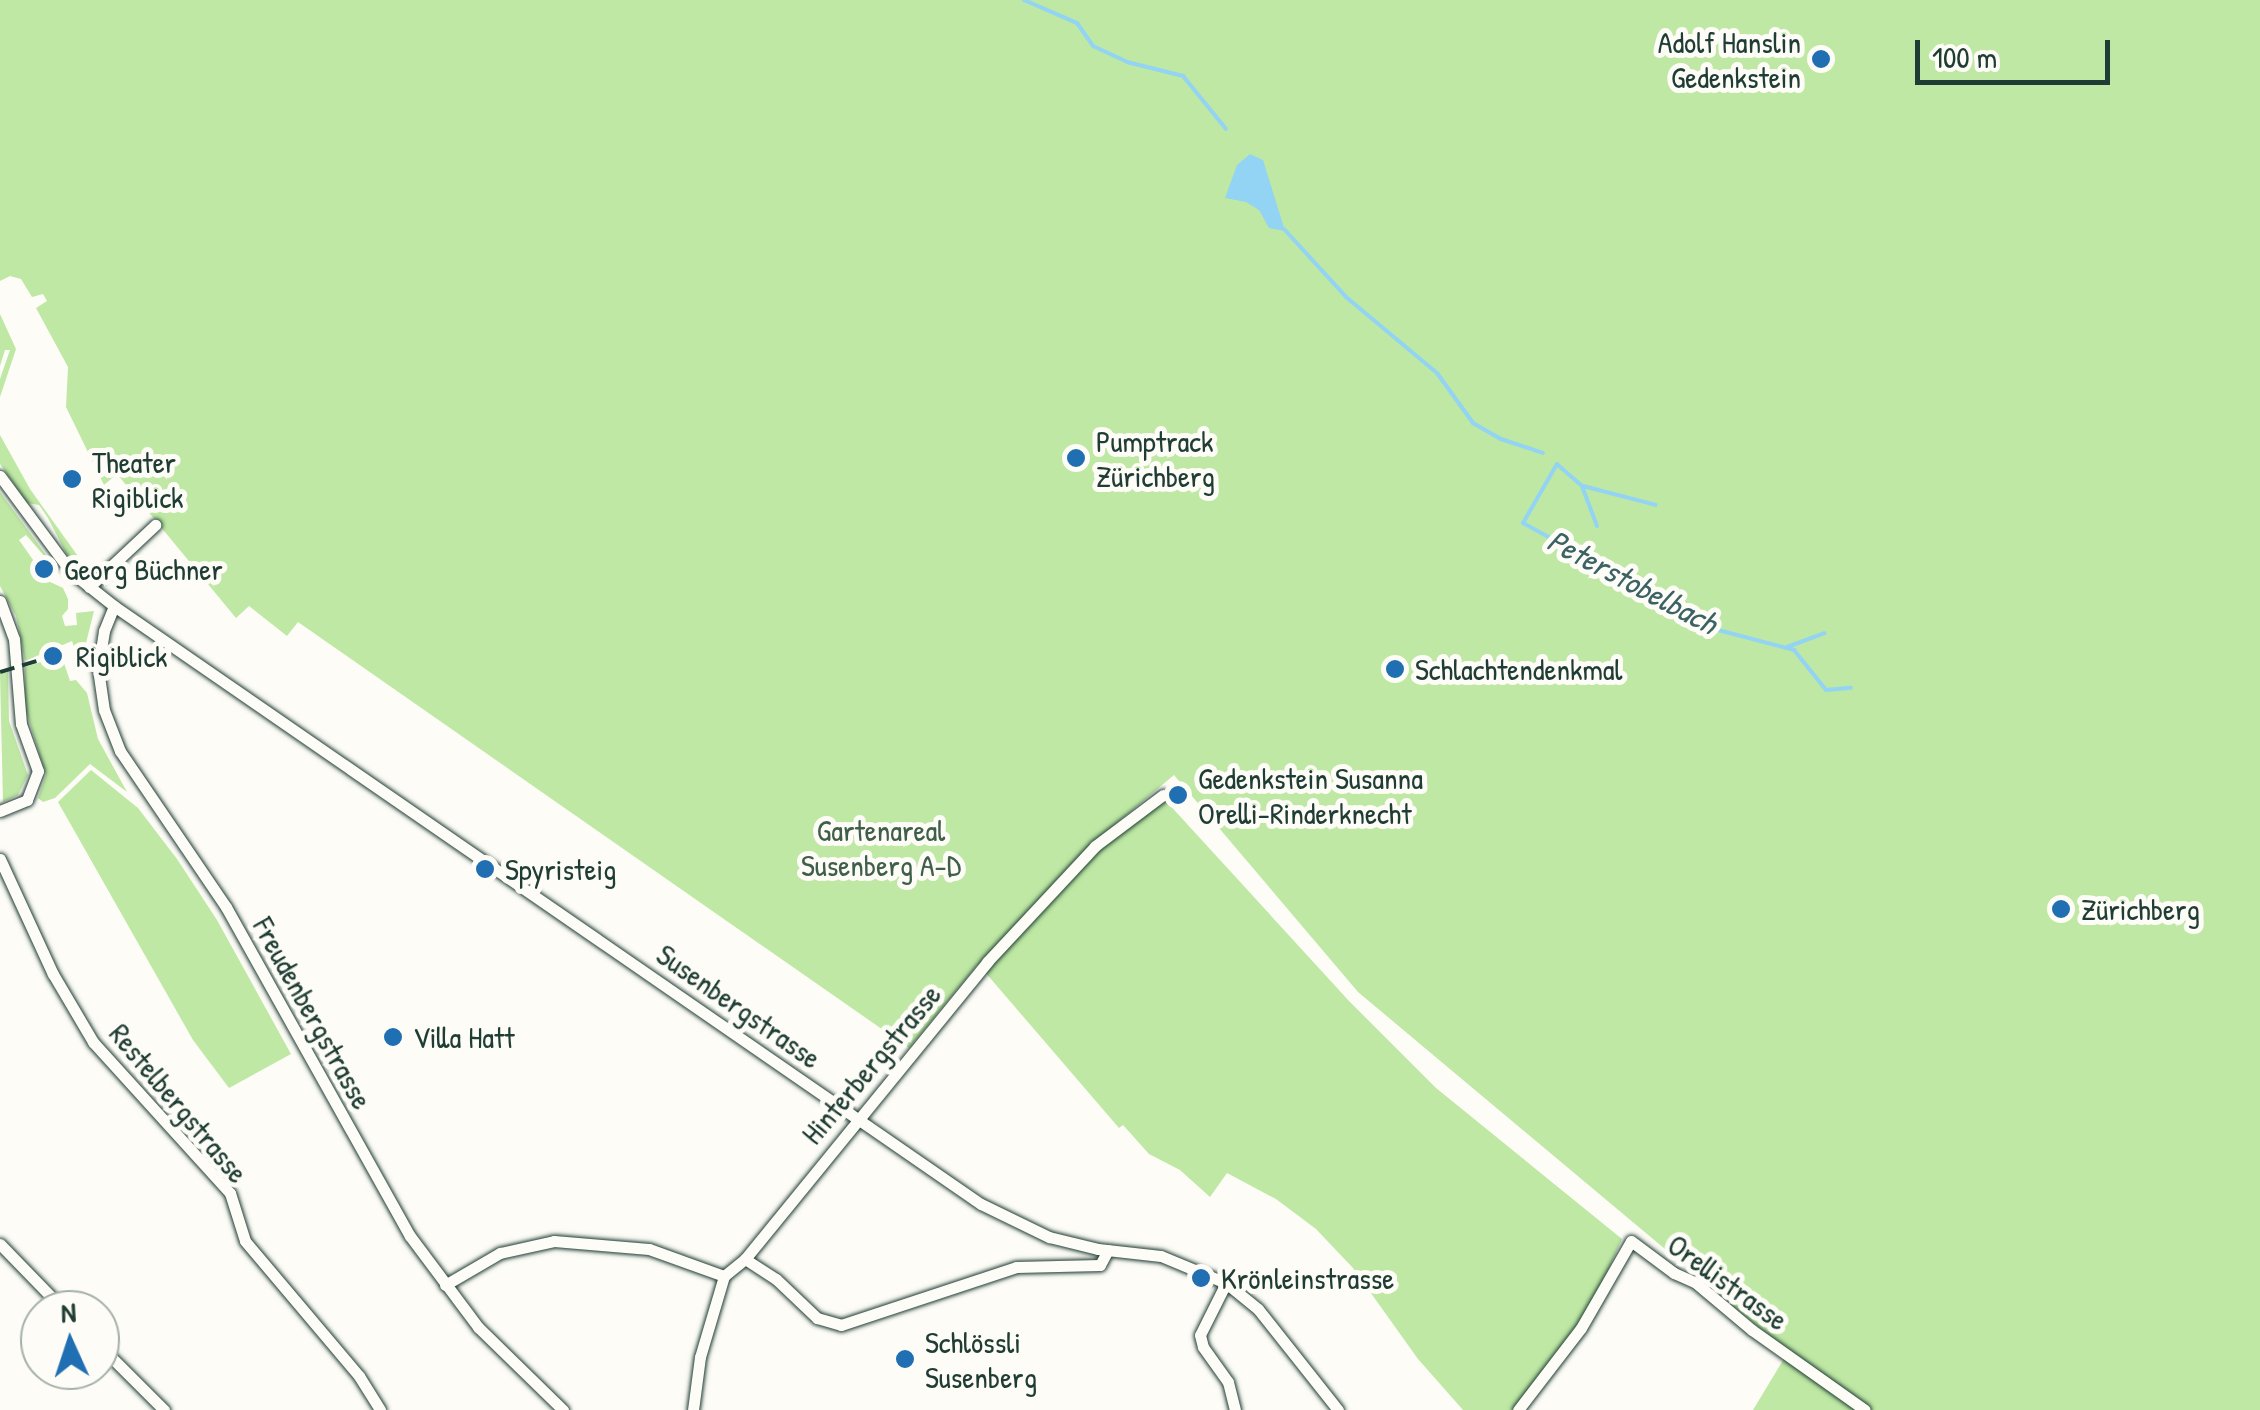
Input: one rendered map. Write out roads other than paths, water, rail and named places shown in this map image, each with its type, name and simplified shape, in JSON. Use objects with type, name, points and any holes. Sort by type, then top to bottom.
[{"type":"street","name":"Susenbergstrasse","points":[[0,476],[61,560],[88,588],[998,1214],[1049,1237],[1161,1256],[1226,1283],[1258,1309],[1338,1410]]},
{"type":"street","points":[[88,588],[155,525]]},
{"type":"street","points":[[0,602],[14,638],[21,724],[38,771],[27,800],[0,811]]},
{"type":"street","name":"Freudenbergstrasse","points":[[114,606],[104,631],[98,669],[104,710],[120,751],[226,907],[376,1178],[445,1285],[478,1327],[563,1410]]},
{"type":"street","name":"Hinterbergstrasse","points":[[724,1276],[745,1259],[857,1118],[1061,882],[1115,828],[1163,795]]},
{"type":"street","name":"Restelbergstrasse","points":[[0,860],[53,974],[93,1042],[230,1193],[245,1242],[359,1376],[380,1410]]},
{"type":"street","points":[[445,1285],[500,1253],[554,1241],[649,1249],[724,1276],[700,1357],[693,1410]]},
{"type":"street","name":"Orellistrasse","points":[[1518,1410],[1581,1328],[1631,1242],[1674,1273],[1696,1282],[1752,1330],[1865,1410]]},
{"type":"street","points":[[0,1244],[45,1290]]},
{"type":"street","points":[[745,1259],[776,1279],[816,1318],[841,1326],[1016,1267],[1100,1265],[1108,1250]]},
{"type":"street","points":[[1226,1283],[1200,1334],[1203,1347],[1228,1382],[1235,1410]]},
{"type":"street","points":[[120,1366],[164,1410]]},
{"type":"water","points":[[1250,154],[1263,160],[1285,231],[1269,228],[1259,210],[1246,202],[1225,198],[1237,165]]},
{"type":"waterway","name":"Peterstobelbach","points":[[1024,0],[1077,23],[1093,46],[1127,62],[1183,76],[1226,129]]},
{"type":"waterway","name":"Peterstobelbach","points":[[1284,229],[1346,297],[1437,373],[1473,423],[1501,439],[1543,453]]},
{"type":"waterway","name":"Peterstobelbach","points":[[1597,526],[1582,486],[1557,464],[1523,523],[1718,630],[1794,650],[1826,690],[1851,688]]},
{"type":"waterway","points":[[1583,486],[1656,505]]},
{"type":"waterway","points":[[1787,647],[1825,633]]},
{"type":"railway","points":[[0,672],[53,656]]},
{"type":"place","name":"Adolf Hanslin Gedenkstein","points":[[1821,59]]},
{"type":"place","name":"Pumptrack Zürichberg","points":[[1076,458]]},
{"type":"place","name":"Theater Rigiblick","points":[[72,479]]},
{"type":"place","name":"Georg Büchner","points":[[44,569]]},
{"type":"place","name":"Rigiblick","points":[[53,656]]},
{"type":"place","name":"Schlachtendenkmal","points":[[1395,669]]},
{"type":"place","name":"Gedenkstein Susanna Orelli-Rinderknecht","points":[[1178,795]]},
{"type":"place","name":"Spyristeig","points":[[485,869]]},
{"type":"place","name":"Zürichberg","points":[[2061,909]]},
{"type":"place","name":"Villa Hatt","points":[[393,1037]]},
{"type":"place","name":"Krönleinstrasse","points":[[1201,1278]]},
{"type":"place","name":"Schlössli Susenberg","points":[[905,1359]]},
{"type":"park label","name":"Gartenareal Susenberg A-D","points":[[881,847]]}]
